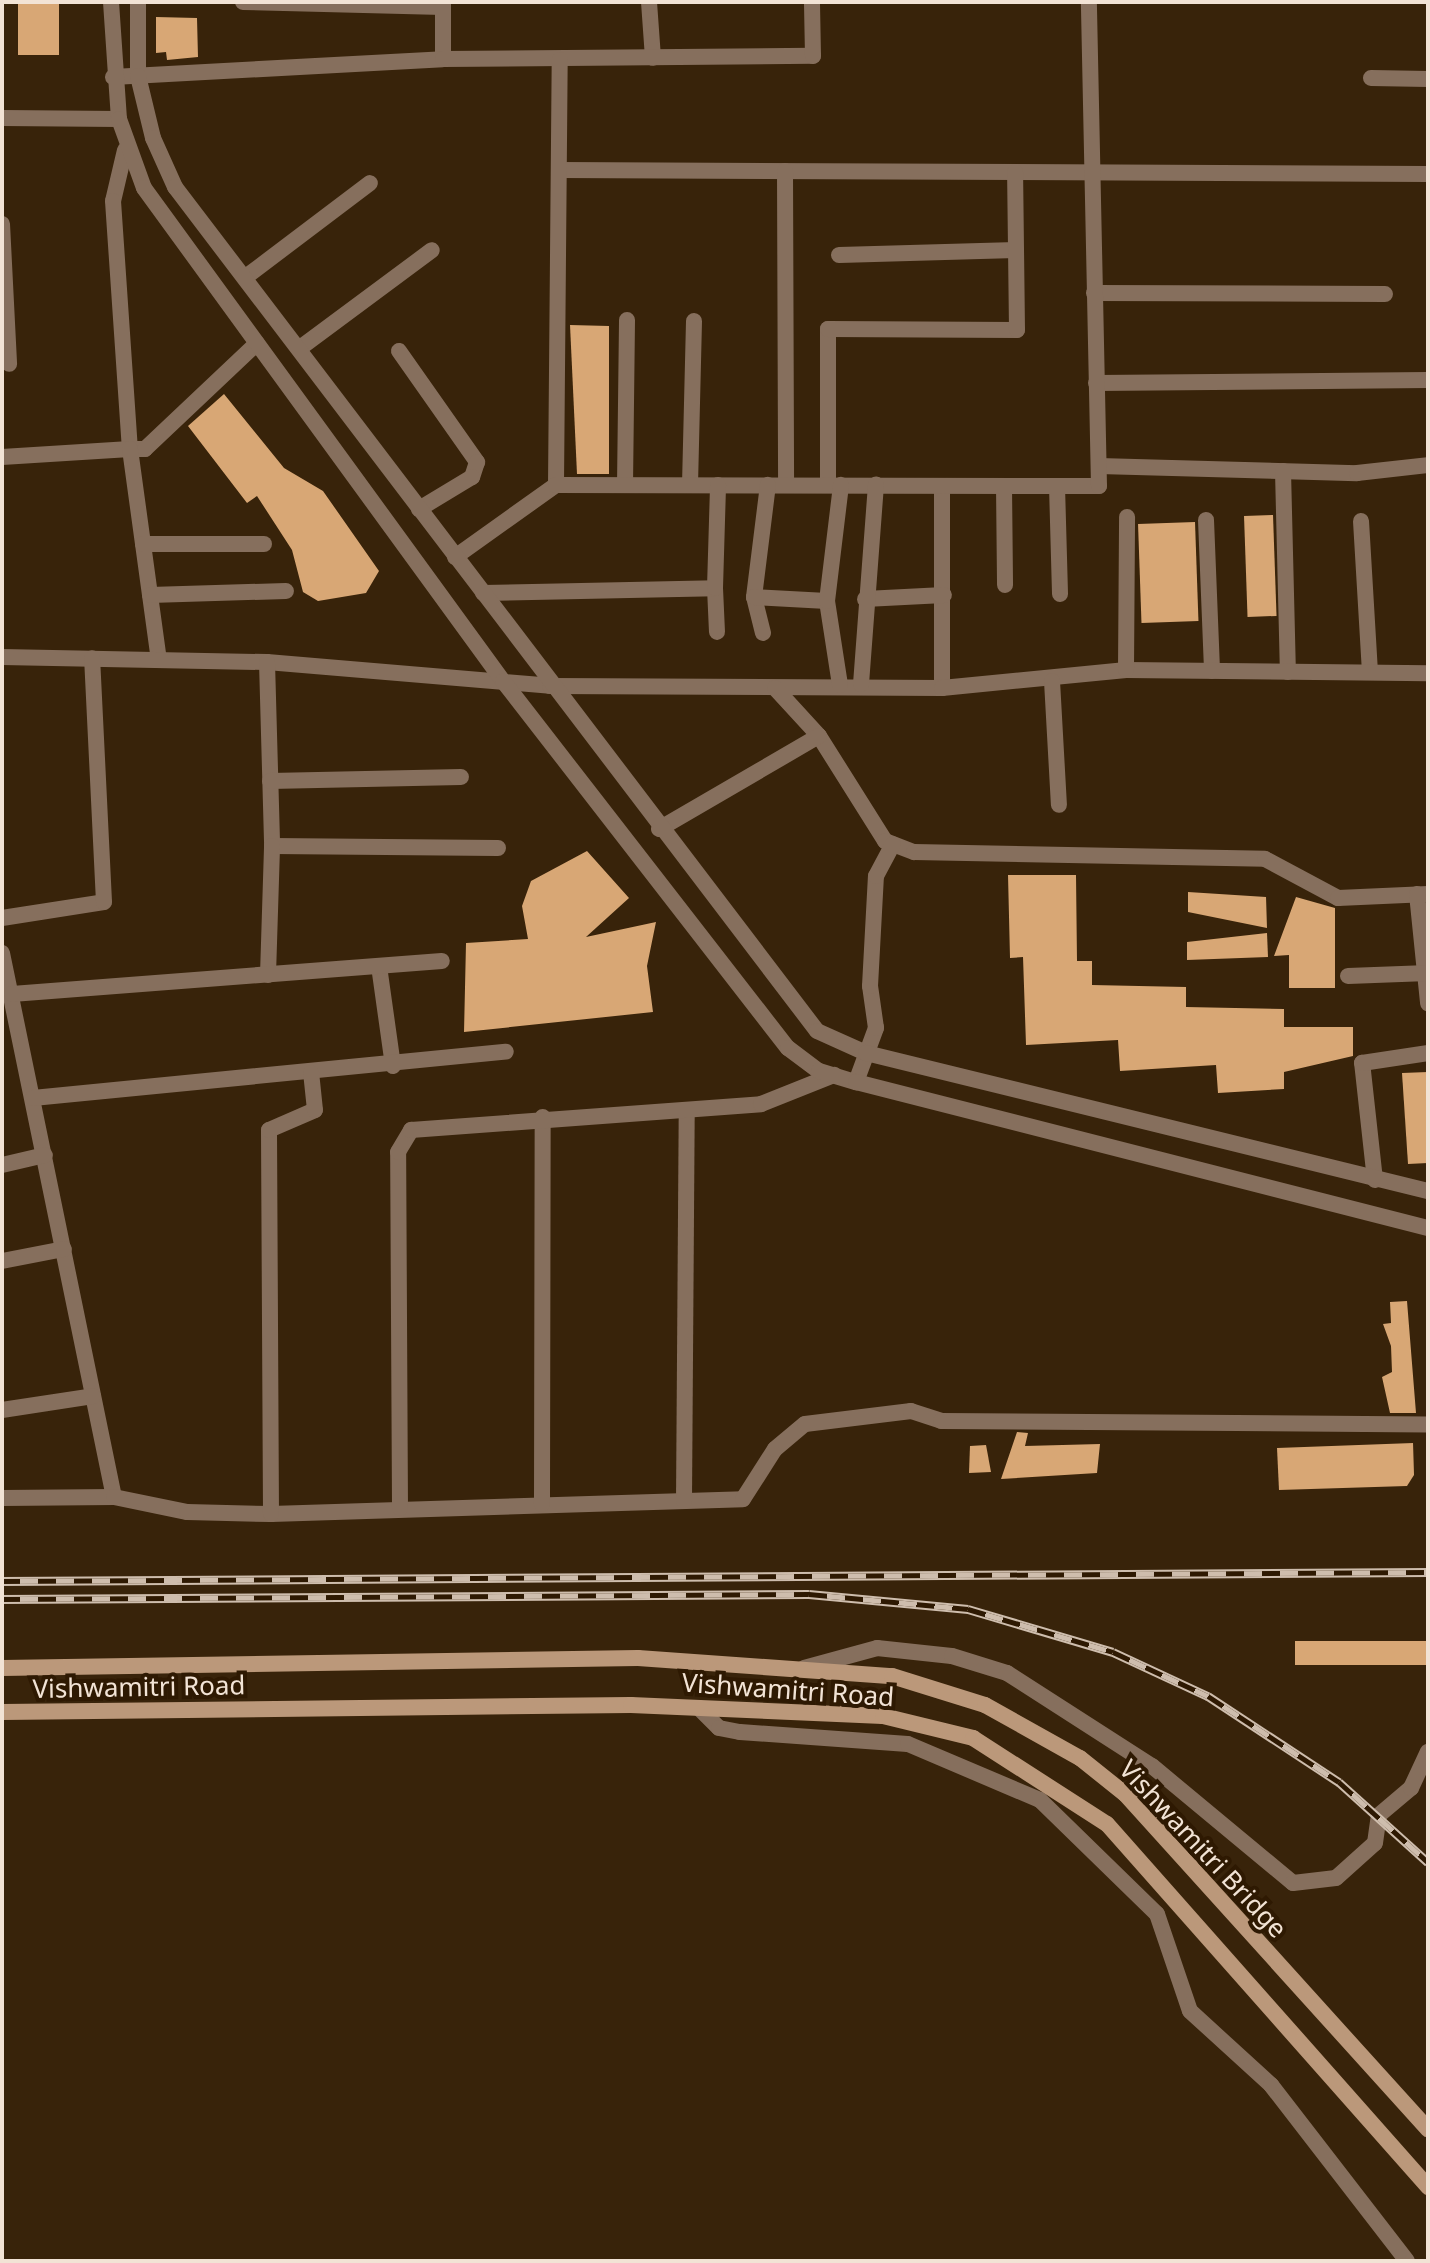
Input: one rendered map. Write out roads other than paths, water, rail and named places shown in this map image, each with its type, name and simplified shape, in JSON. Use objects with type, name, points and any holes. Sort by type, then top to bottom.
[{"type":"main road","name":"Vishwamitri Road","points":[[2,1668],[638,1658],[892,1676]]},
{"type":"main road","name":"Vishwamitri Bridge","points":[[892,1676],[998,1712],[1080,1758],[1125,1794],[1428,2129]]},
{"type":"main road","name":"Vishwamitri Road","points":[[2,1712],[699,1708],[883,1716],[973,1738],[1107,1824],[1428,2187]]},
{"type":"street","points":[[111,2],[113,77],[119,119],[125,150],[144,188],[503,681],[767,1024],[803,1061],[856,1082],[1428,1228]]},
{"type":"street","points":[[138,2],[138,76],[162,163],[550,686],[807,1021],[832,1041],[866,1053],[1428,1191]]},
{"type":"street","points":[[243,2],[443,5],[443,59]]},
{"type":"street","points":[[649,2],[653,58]]},
{"type":"street","points":[[113,77],[443,59],[813,56],[812,2]]},
{"type":"street","points":[[455,557],[556,485],[1099,486],[1089,2]]},
{"type":"street","points":[[556,485],[560,60]]},
{"type":"street","points":[[1371,78],[1428,79]]},
{"type":"street","points":[[2,118],[119,119]]},
{"type":"street","points":[[125,150],[113,201],[130,449],[159,660]]},
{"type":"street","points":[[559,170],[1428,174]]},
{"type":"street","points":[[763,633],[754,597],[777,485],[785,171]]},
{"type":"street","points":[[840,685],[827,601],[834,485],[828,329],[1017,330],[1015,172]]},
{"type":"street","points":[[247,276],[370,183]]},
{"type":"street","points":[[2,224],[9,364]]},
{"type":"street","points":[[300,348],[432,250]]},
{"type":"street","points":[[839,255],[1016,250]]},
{"type":"street","points":[[1094,293],[1385,294]]},
{"type":"street","points":[[625,485],[627,320]]},
{"type":"street","points":[[690,485],[694,321]]},
{"type":"street","points":[[2,457],[145,449],[257,343]]},
{"type":"street","points":[[399,351],[477,462],[472,477],[419,509]]},
{"type":"street","points":[[1096,383],[1428,380]]},
{"type":"street","points":[[1099,466],[1283,471],[1428,465]]},
{"type":"street","points":[[1283,471],[1288,672]]},
{"type":"street","points":[[717,632],[718,485]]},
{"type":"street","points":[[861,684],[865,599],[876,485]]},
{"type":"street","points":[[942,486],[942,688]]},
{"type":"street","points":[[1004,486],[1005,585]]},
{"type":"street","points":[[1057,486],[1060,594]]},
{"type":"street","points":[[1126,670],[1127,517]]},
{"type":"street","points":[[1206,520],[1212,671]]},
{"type":"street","points":[[1361,521],[1370,672]]},
{"type":"street","points":[[143,544],[264,544]]},
{"type":"street","points":[[483,593],[715,588]]},
{"type":"street","points":[[150,595],[286,591]]},
{"type":"street","points":[[865,599],[944,595]]},
{"type":"street","points":[[754,597],[827,601]]},
{"type":"street","points":[[2,657],[267,662],[550,686],[775,688],[861,684],[942,688],[1052,681],[1126,670],[1428,673]]},
{"type":"street","points":[[2,918],[104,902],[92,658]]},
{"type":"street","points":[[267,662],[272,846],[268,975]]},
{"type":"street","points":[[1052,681],[1059,805]]},
{"type":"street","points":[[775,688],[819,736],[859,806],[893,844],[960,855],[1265,859],[1338,898],[1422,894],[1428,1003]]},
{"type":"street","points":[[659,829],[819,736]]},
{"type":"street","points":[[270,781],[461,777]]},
{"type":"street","points":[[856,1082],[876,1028],[870,986],[876,876],[893,844]]},
{"type":"street","points":[[272,846],[498,848]]},
{"type":"street","points":[[2,953],[114,1497]]},
{"type":"street","points":[[12,994],[442,961]]},
{"type":"street","points":[[379,966],[393,1066]]},
{"type":"street","points":[[1348,976],[1427,973]]},
{"type":"street","points":[[33,1098],[393,1066],[506,1052]]},
{"type":"street","points":[[1375,1180],[1362,1063],[1428,1053]]},
{"type":"street","points":[[271,1514],[269,1130],[315,1110],[311,1073]]},
{"type":"street","points":[[400,1508],[403,1138],[430,1123],[687,1113],[761,1104],[834,1075]]},
{"type":"street","points":[[684,1501],[687,1113]]},
{"type":"street","points":[[542,1504],[543,1117]]},
{"type":"street","points":[[2,1165],[45,1155]]},
{"type":"street","points":[[2,1261],[64,1249]]},
{"type":"street","points":[[2,1410],[93,1396]]},
{"type":"street","points":[[2,1498],[114,1497],[187,1512],[271,1514],[743,1499],[775,1449],[805,1424],[847,1415],[911,1411],[941,1421],[1261,1428],[1428,1424]]},
{"type":"street","points":[[798,1669],[877,1648],[952,1656],[1007,1673],[1152,1766],[1293,1883],[1336,1878],[1375,1843],[1379,1815],[1411,1788],[1428,1752]]},
{"type":"street","points":[[699,1708],[719,1728],[740,1732],[908,1744],[1040,1800],[1157,1914],[1190,2011],[1271,2085],[1407,2261]]},
{"type":"railway","points":[[2,1581],[1428,1572]]},
{"type":"railway","points":[[2,1599],[809,1594],[968,1609],[1113,1652],[1208,1696],[1339,1782],[1428,1862]]}]
